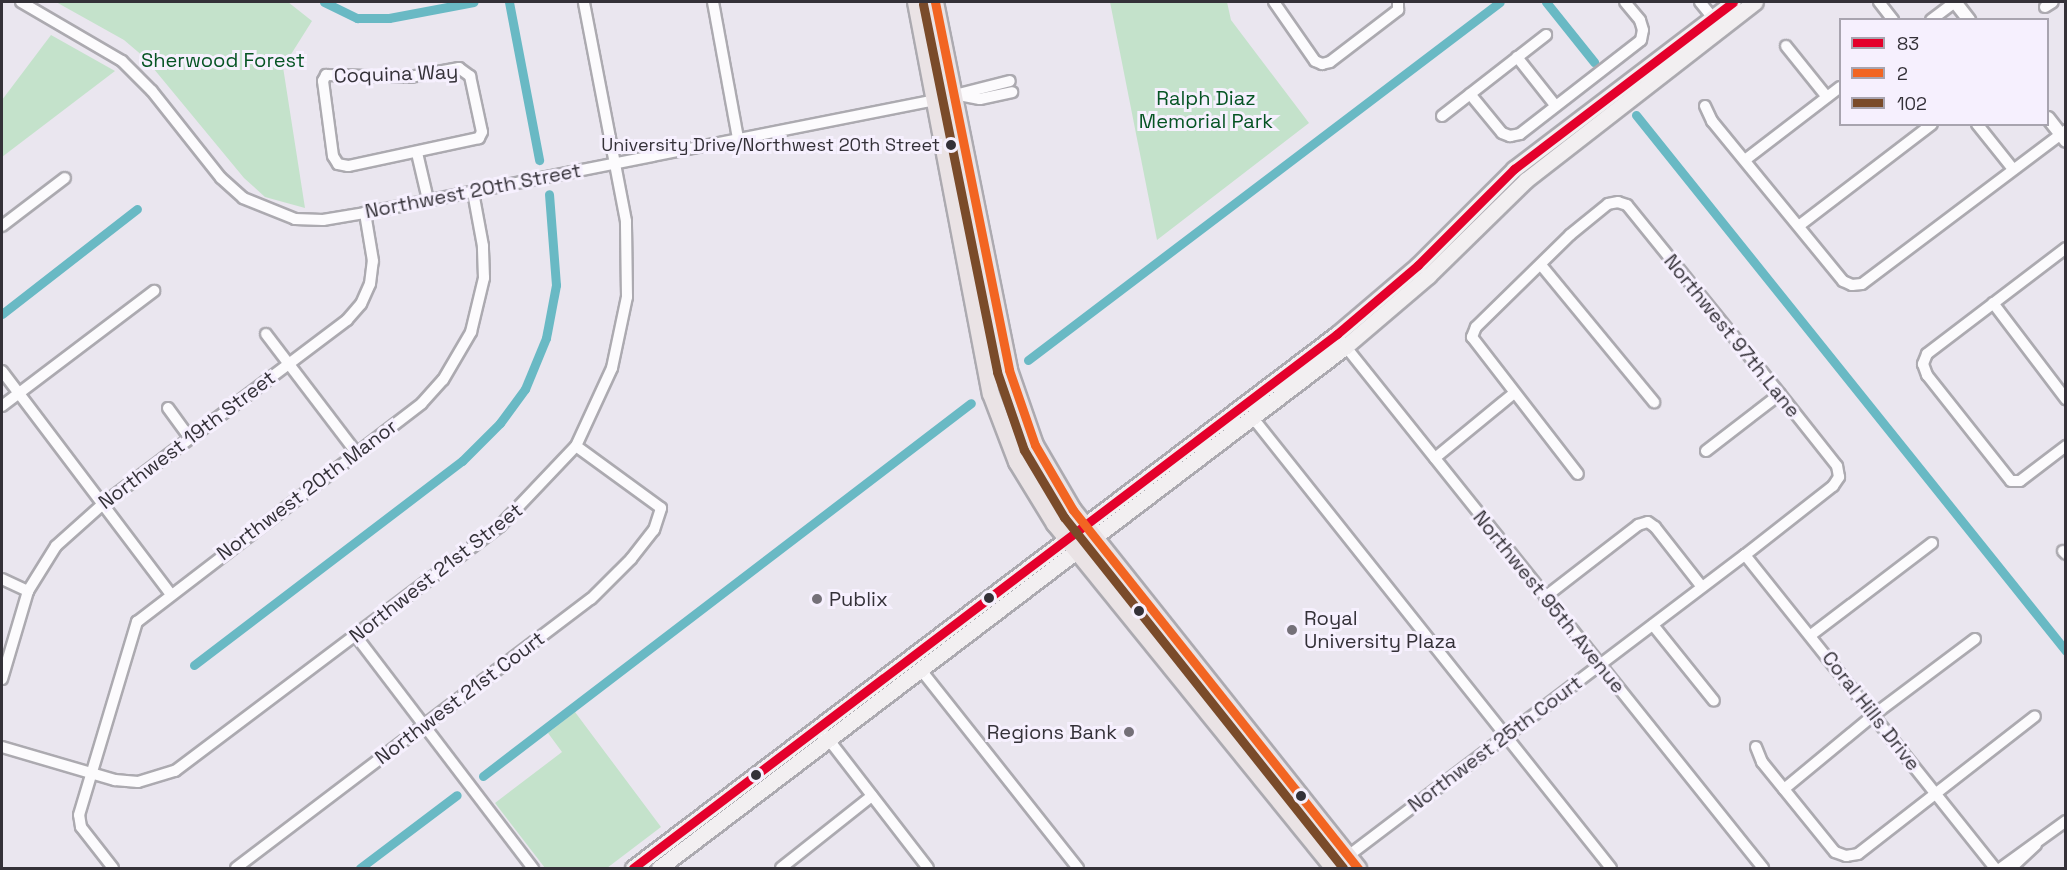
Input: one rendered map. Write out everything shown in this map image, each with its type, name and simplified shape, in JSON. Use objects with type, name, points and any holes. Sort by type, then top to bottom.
[{"type":"main road","points":[[916,2],[996,409],[1026,480],[1066,538],[1305,832],[1335,856],[1342,866]]},
{"type":"main road","points":[[935,2],[1009,370],[1026,423],[1046,465],[1084,524],[1342,866]]},
{"type":"main road","points":[[659,868],[1253,418],[1341,340],[1514,169],[1722,13],[1755,2]]},
{"type":"main road","points":[[962,243],[975,251],[990,278]]},
{"type":"main road","points":[[633,868],[1230,414],[1341,340]]},
{"type":"main road","points":[[1215,446],[1230,414]]},
{"type":"street","name":"Northwest 20th Street","points":[[21,2],[122,61],[152,91],[221,178],[243,198],[295,219],[323,220],[365,213],[935,100],[952,94],[980,99],[1011,87]]},
{"type":"street","name":"Northwest 21st Street","points":[[2,747],[93,774],[138,782],[175,771],[500,526],[576,446],[612,368],[627,297],[626,221],[584,2]]},
{"type":"street","points":[[713,2],[738,138]]},
{"type":"street","points":[[1288,2],[1276,5],[1315,61],[1323,64],[1330,62],[1398,10],[1398,2]]},
{"type":"street","points":[[1470,94],[1502,133],[1510,136],[1520,134],[1641,40],[1640,20],[1625,2]]},
{"type":"street","points":[[1700,2],[1722,13]]},
{"type":"street","points":[[1880,2],[1892,18]]},
{"type":"street","points":[[1933,18],[1955,2],[1967,18]]},
{"type":"street","points":[[1442,116],[1546,34]]},
{"type":"street","points":[[1786,46],[1827,97]]},
{"type":"street","points":[[1517,57],[1555,105]]},
{"type":"street","name":"Coquina Way","points":[[465,70],[480,121],[479,138],[417,153],[348,166],[338,164],[333,156],[323,81],[326,75],[400,78],[465,70]]},
{"type":"street","points":[[1745,160],[1839,88]]},
{"type":"street","points":[[1705,106],[1712,121],[1800,225],[1843,281],[1852,285],[1862,284],[2013,169],[2064,135],[2049,119]]},
{"type":"street","points":[[1800,225],[1929,126]]},
{"type":"street","points":[[1979,126],[2013,169]]},
{"type":"street","points":[[417,153],[428,200]]},
{"type":"street","points":[[2,226],[64,178]]},
{"type":"street","name":"Northwest 20th Manor","points":[[113,868],[81,827],[79,814],[93,774],[129,639],[137,622],[170,593],[422,403],[443,380],[471,332],[484,278],[483,246],[473,192]]},
{"type":"street","name":"Northwest 97th Lane","points":[[1541,265],[1608,204],[1618,202],[1627,205],[1837,466],[1839,477]]},
{"type":"street","name":"Northwest 19th Street","points":[[2,679],[28,591],[56,546],[103,504],[346,320],[361,304],[370,284],[373,261],[365,213]]},
{"type":"street","points":[[2066,248],[1927,354],[1923,364],[1927,375],[2011,482],[2020,480],[2066,446]]},
{"type":"street","points":[[1578,474],[1473,337],[1476,327],[1541,265],[1654,402]]},
{"type":"street","points":[[2,406],[154,291]]},
{"type":"street","points":[[1993,303],[2066,399]]},
{"type":"street","points":[[266,334],[356,452]]},
{"type":"street","name":"Northwest 95th Avenue","points":[[1341,340],[1763,868]]},
{"type":"street","points":[[2,371],[170,593]]},
{"type":"street","points":[[1435,458],[1514,393]]},
{"type":"street","points":[[1706,452],[1780,394]]},
{"type":"street","points":[[168,408],[190,438]]},
{"type":"street","points":[[1253,418],[1611,868]]},
{"type":"street","name":"Northwest 21st Court","points":[[236,868],[591,599],[654,530],[661,508],[655,499],[576,446]]},
{"type":"street","name":"Northwest 25th Court","points":[[1342,866],[1505,736],[1745,555],[1833,486],[1839,477]]},
{"type":"street","points":[[1545,597],[1638,525],[1648,522],[1655,527],[1702,587]]},
{"type":"street","points":[[1811,636],[1932,543]]},
{"type":"street","name":"Coral Hills Drive","points":[[1745,555],[1875,714],[1995,868]]},
{"type":"street","points":[[2,579],[28,591]]},
{"type":"street","points":[[1653,625],[1714,701]]},
{"type":"street","points":[[356,636],[533,868]]},
{"type":"street","points":[[1784,789],[1875,714],[1975,639]]},
{"type":"street","points":[[921,670],[1078,868]]},
{"type":"street","points":[[1756,747],[1762,762],[1835,852],[1846,856],[1858,854],[2035,716]]},
{"type":"street","points":[[819,727],[928,868]]},
{"type":"street","points":[[781,868],[872,796]]},
{"type":"street","points":[[2001,868],[2066,821]]},
{"type":"street","points":[[2011,868],[2038,842]]},
{"type":"green space","name":"Sherwood Forest","points":[[56,2],[288,2],[312,21],[283,67],[305,208],[265,197],[244,178],[144,57],[124,40]]},
{"type":"green space","name":"Ralph Diaz Memorial Park","points":[[1110,2],[1227,2],[1231,20],[1309,123],[1157,240]]},
{"type":"green space","name":"Sherwood Forest","points":[[51,35],[115,71],[2,157],[2,100]]},
{"type":"green space","points":[[575,712],[661,827],[607,868],[545,868],[495,803],[562,752],[548,733]]},
{"type":"waterway","points":[[324,2],[357,18],[389,18],[474,2]]},
{"type":"waterway","points":[[509,2],[539,160]]},
{"type":"waterway","points":[[1028,360],[1500,2]]},
{"type":"waterway","points":[[1546,2],[1594,62]]},
{"type":"waterway","points":[[1636,115],[2066,651]]},
{"type":"waterway","points":[[194,665],[462,461],[500,423],[525,389],[546,338],[556,285],[549,194]]},
{"type":"waterway","points":[[2,314],[137,209]]},
{"type":"waterway","points":[[483,776],[971,403]]},
{"type":"waterway","points":[[360,868],[457,795]]},
{"type":"transit line","name":"2","points":[[935,2],[1009,370],[1035,445],[1073,510],[1358,868]]},
{"type":"transit line","name":"83","points":[[633,868],[1337,334],[1418,265],[1514,169],[1733,2]]},
{"type":"transit line","name":"102","points":[[923,4],[997,372],[1024,450],[1064,517],[1343,868]]},
{"type":"place","name":"University Drive/Northwest 20th Street","points":[[951,145]]},
{"type":"place","name":"Publix","points":[[817,599]]},
{"type":"place","name":"Royal University Plaza","points":[[1292,630]]},
{"type":"place","name":"Regions Bank","points":[[1129,732]]}]
